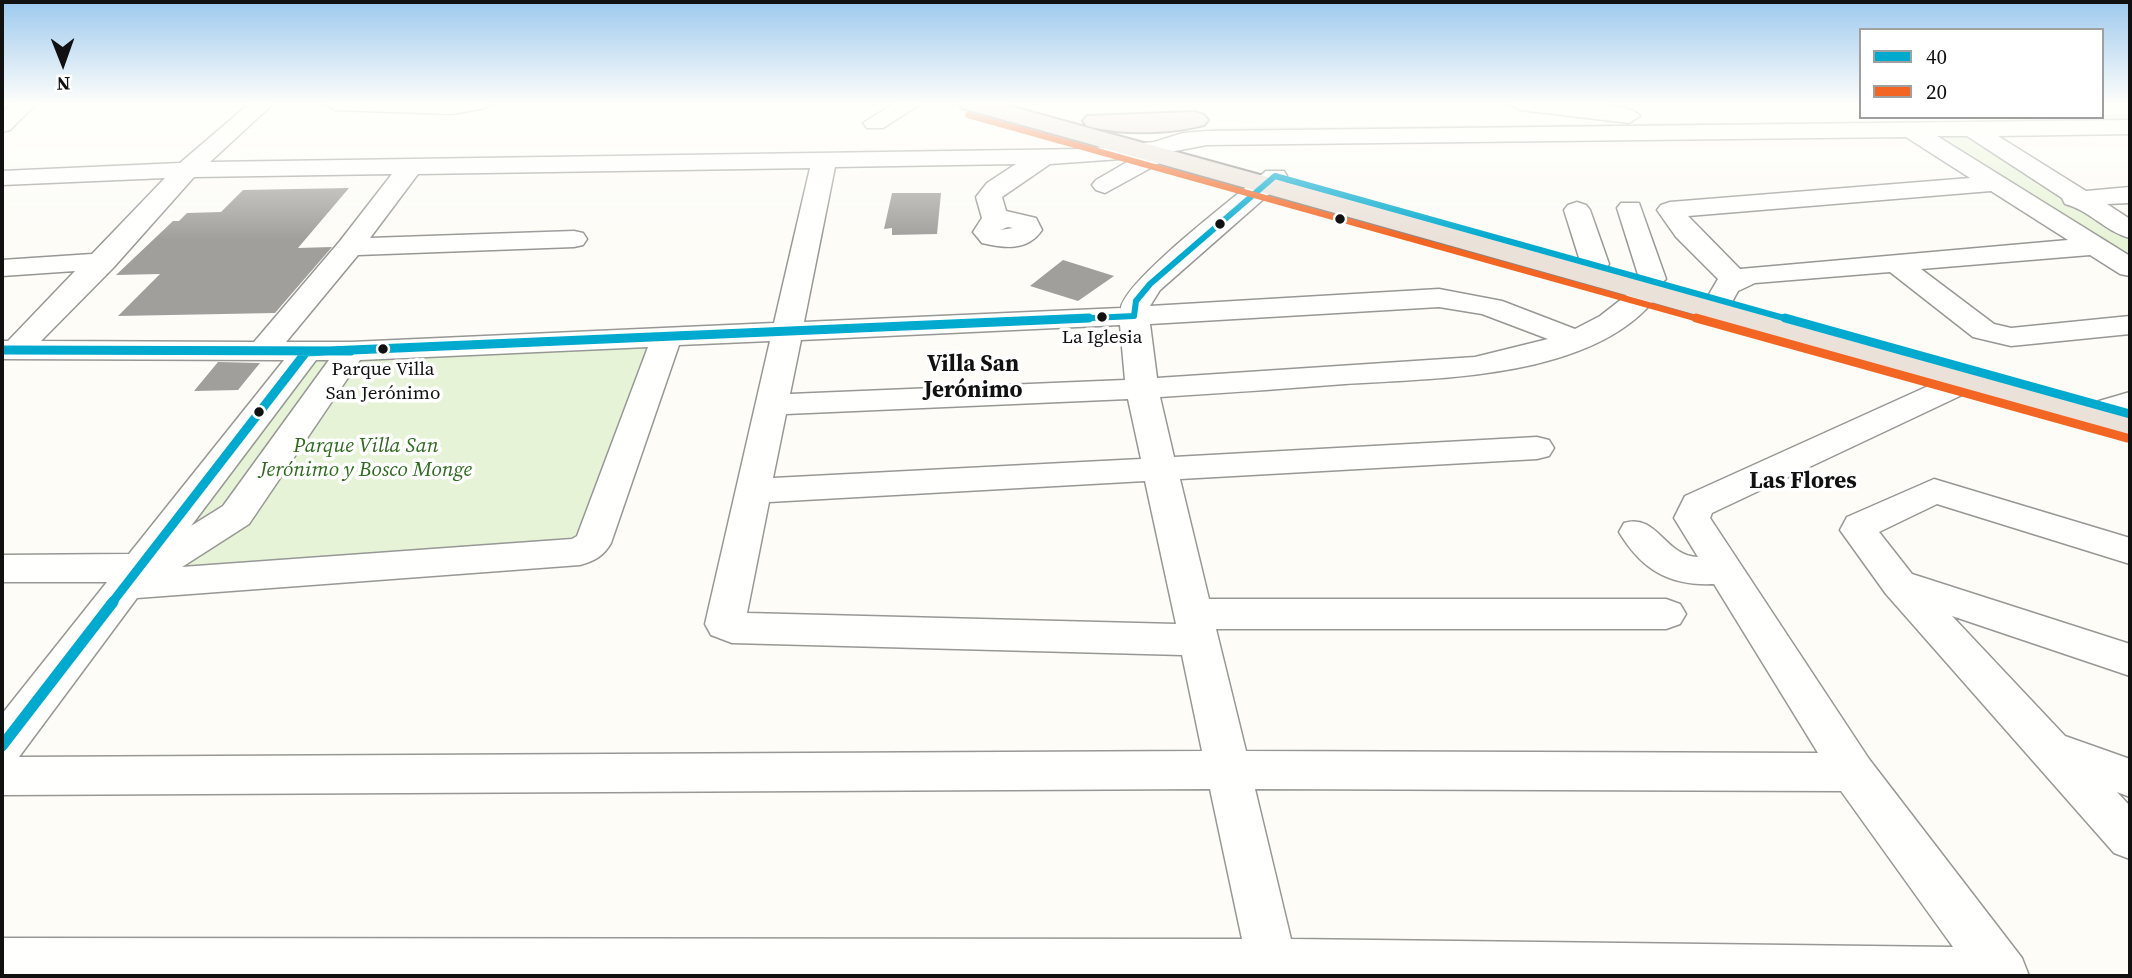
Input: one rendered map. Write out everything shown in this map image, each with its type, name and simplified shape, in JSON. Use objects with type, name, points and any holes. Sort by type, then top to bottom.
[{"type":"highway","points":[[1159,149],[1649,285],[1968,380],[2125,412]]},
{"type":"highway","points":[[1270,180],[1595,264],[1649,285],[1728,289],[2125,412]]},
{"type":"street","points":[[10,349],[104,261],[187,170],[211,149]]},
{"type":"street","points":[[2,178],[187,170],[1045,156],[1133,149]]},
{"type":"street","points":[[1105,185],[1151,149]]},
{"type":"street","points":[[1941,149],[2130,268]]},
{"type":"street","points":[[2003,149],[2130,230]]},
{"type":"street","points":[[996,221],[989,197],[996,188],[1045,156]]},
{"type":"street","points":[[824,160],[786,331],[756,491],[724,617],[725,624],[732,628],[1198,627],[1666,614]]},
{"type":"street","points":[[262,351],[350,247],[411,166]]},
{"type":"street","points":[[1270,180],[1150,284],[1136,301],[1134,316],[1142,390],[1274,970]]},
{"type":"street","points":[[1996,183],[1670,210],[1728,289],[1750,275],[2096,246]]},
{"type":"street","points":[[2028,202],[2130,195]]},
{"type":"street","points":[[774,405],[1142,390],[1475,366],[1517,358],[1575,340],[1629,312],[1649,285],[1630,208]]},
{"type":"street","points":[[1577,210],[1595,264]]},
{"type":"street","points":[[350,247],[575,239]]},
{"type":"street","points":[[2,268],[104,261]]},
{"type":"street","points":[[1895,262],[1984,331],[1996,335],[2011,337],[2130,325]]},
{"type":"street","points":[[10,349],[351,351],[1134,316],[1439,298],[1472,300],[1500,308],[1575,340]]},
{"type":"street","points":[[2,568],[133,576],[580,552],[593,543],[667,337]]},
{"type":"street","points":[[133,576],[236,515],[351,351]]},
{"type":"street","points":[[2,746],[306,352]]},
{"type":"street","points":[[1968,380],[1698,505],[1692,518],[1853,772],[2002,974]]},
{"type":"street","points":[[756,491],[1537,448]]},
{"type":"street","points":[[2130,551],[1934,491],[1860,526],[1858,530],[1899,584],[2130,838]]},
{"type":"street","points":[[1637,532],[1655,558],[1674,569],[1725,570]]},
{"type":"street","points":[[1899,584],[2130,660]]},
{"type":"street","points":[[2046,748],[2130,778]]},
{"type":"street","points":[[2,776],[1227,770],[1853,772]]},
{"type":"street","points":[[2,962],[77,969],[536,968],[2002,974]]},
{"type":"green space","points":[[1959,149],[1994,149],[2130,235],[2130,259]]},
{"type":"green space","name":"Parque Villa San Jerónimo y Bosco Monge","points":[[667,337],[593,543],[128,585],[306,352]]},
{"type":"building","points":[[349,188],[298,248],[332,247],[275,313],[118,316],[160,274],[116,275],[173,221],[179,221],[187,213],[221,212],[243,190]]},
{"type":"building","points":[[892,193],[941,193],[937,234],[892,235],[892,228],[884,229]]},
{"type":"building","points":[[1063,260],[1114,276],[1078,301],[1030,286]]},
{"type":"building","points":[[218,362],[260,363],[238,390],[194,391]]},
{"type":"transit line","name":"20","points":[[1089,149],[2127,438]]},
{"type":"transit line","name":"40","points":[[1134,316],[1136,301],[1150,284],[1275,176],[2130,414]]},
{"type":"transit line","name":"40","points":[[2,746],[306,352],[1134,316]]},
{"type":"transit line","name":"40","points":[[2,350],[351,351]]},
{"type":"place","name":"La Iglesia","points":[[1102,317]]},
{"type":"place","name":"Parque Villa San Jerónimo","points":[[383,349]]},
{"type":"district","name":"Villa San Jerónimo","points":[[973,378]]},
{"type":"district","name":"Las Flores","points":[[1803,482]]}]
